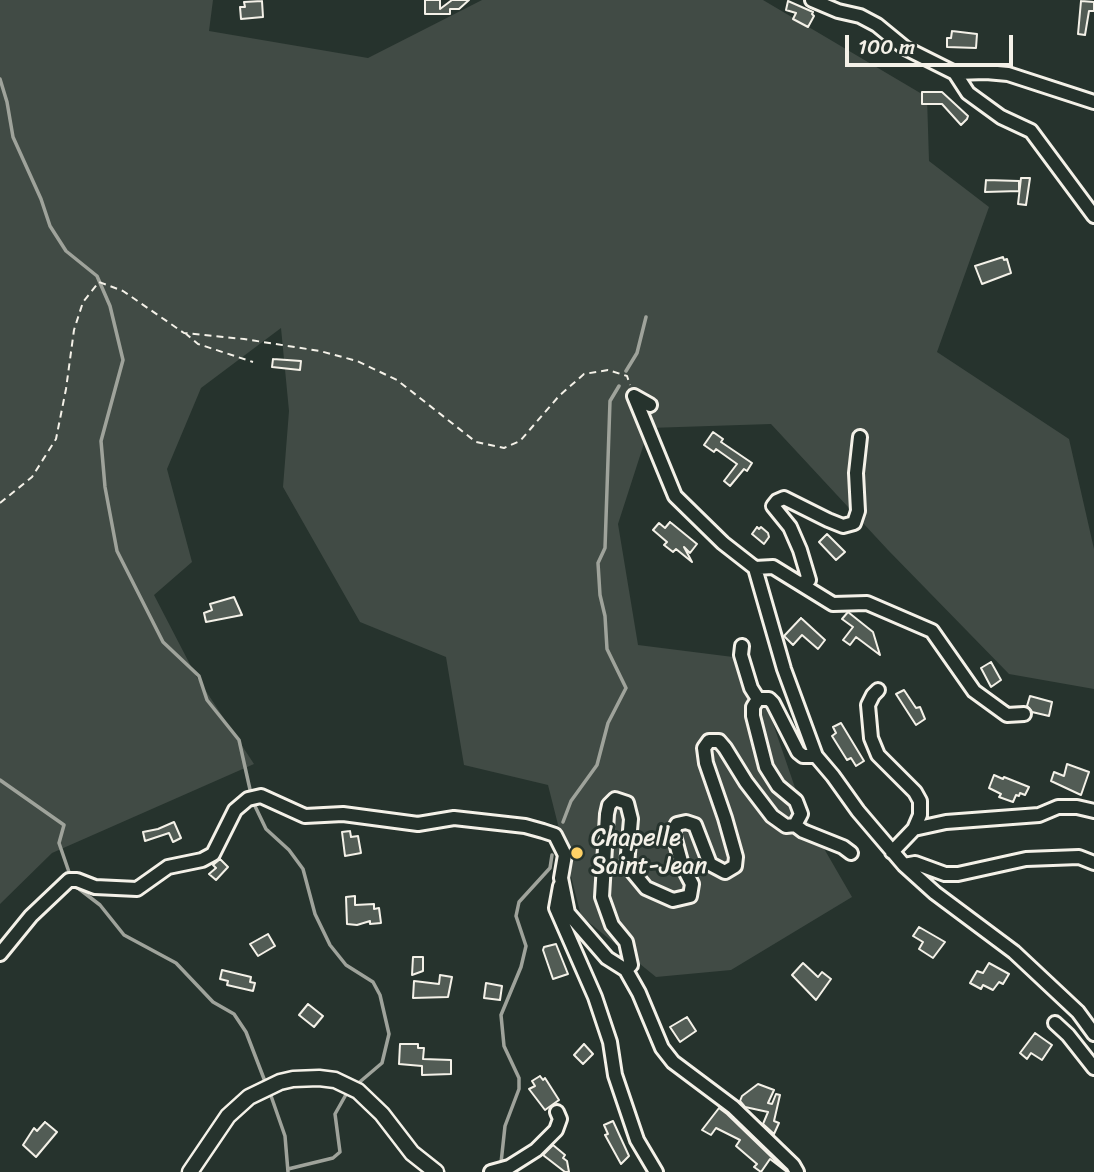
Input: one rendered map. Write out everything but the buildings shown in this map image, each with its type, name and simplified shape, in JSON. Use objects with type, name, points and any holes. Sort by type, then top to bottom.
[{"type":"main road","points":[[190,1172],[229,1116],[249,1097],[280,1082],[319,1078],[335,1080],[358,1091],[382,1114],[412,1153],[436,1172]]},
{"type":"street","points":[[812,0],[838,11],[860,16],[877,25],[905,48],[955,73],[1008,74],[1094,102]]},
{"type":"street","points":[[955,73],[968,93],[1001,117],[1031,131],[1094,216]]},
{"type":"street","points":[[634,396],[650,405]]},
{"type":"street","points":[[634,396],[675,496],[723,543],[755,568],[784,669],[816,756],[904,865],[935,893],[1014,952],[1078,1012],[1094,1034]]},
{"type":"street","points":[[801,583],[809,580],[800,550],[790,527],[773,506],[777,500],[784,498],[844,526],[854,523],[858,511],[856,473],[860,438]]},
{"type":"street","points":[[755,568],[773,567],[833,604],[867,603],[932,631],[974,691],[1007,715],[1024,714]]},
{"type":"street","points":[[742,646],[741,654],[751,688],[758,699]]},
{"type":"street","points":[[878,691],[867,705],[871,738],[878,755],[915,792],[920,801],[914,829],[892,852]]},
{"type":"street","points":[[758,699],[769,699],[774,703],[798,752],[803,756],[816,756]]},
{"type":"street","points":[[758,699],[753,707],[753,716],[766,767],[778,786],[796,801],[802,814],[795,825]]},
{"type":"street","points":[[626,970],[631,965],[626,942],[612,925],[602,897],[609,805],[615,799],[627,803],[631,819],[627,865],[646,888],[673,900],[690,896],[692,884],[682,865],[673,832],[677,824],[686,822],[695,825],[710,864],[725,872],[735,866],[736,857],[706,763],[704,748],[709,741],[719,741],[725,748],[772,816],[786,826],[795,825],[851,853]]},
{"type":"street","points":[[0,954],[31,916],[69,880],[95,887],[137,889],[168,867],[202,860],[213,854],[235,810],[248,799],[261,796],[306,816],[343,814],[418,824],[454,818],[525,826],[543,831],[555,835],[565,855],[556,908],[595,997],[610,1042],[615,1076],[637,1140],[656,1172]]},
{"type":"street","points":[[914,829],[946,822],[1039,815],[1058,807],[1094,811]]},
{"type":"street","points":[[904,865],[915,863],[945,874],[958,874],[1026,859],[1079,857],[1094,863]]},
{"type":"street","points":[[561,878],[568,913],[607,958],[626,970],[659,1041],[673,1062],[733,1107],[797,1172]]},
{"type":"street","points":[[1055,1023],[1094,1068]]},
{"type":"street","points":[[491,1172],[509,1167],[536,1150],[556,1130],[560,1119],[557,1112]]},
{"type":"path","points":[[0,503],[32,477],[56,439],[74,330],[83,302],[99,282],[123,291],[198,344],[253,362]]},
{"type":"path","points":[[184,333],[320,351],[356,361],[397,380],[476,442],[503,448],[520,441],[559,396],[584,374],[608,370],[627,376],[634,396]]},
{"type":"shaded area","points":[[0,0],[213,0],[209,31],[368,58],[482,0],[763,0],[927,97],[929,161],[989,207],[937,352],[1069,439],[1094,549],[1094,689],[1009,674],[888,550],[771,424],[649,428],[618,524],[638,645],[733,657],[764,697],[804,814],[852,897],[731,970],[656,977],[581,916],[548,785],[464,765],[446,657],[360,622],[283,487],[289,411],[281,328],[201,388],[167,469],[192,562],[154,595],[196,676],[254,764],[52,853],[0,904]]},
{"type":"waterway","points":[[0,79],[13,137],[50,226],[66,251],[97,276],[110,306],[123,360],[101,441],[105,487],[117,551],[163,642],[199,676],[207,700],[239,740],[251,794]]},
{"type":"waterway","points":[[626,371],[637,353],[646,317]]},
{"type":"waterway","points":[[563,822],[571,801],[597,765],[608,723],[626,688],[607,649],[598,563],[605,548],[610,401],[619,386]]},
{"type":"waterway","points":[[0,780],[64,825],[59,843],[70,875]]},
{"type":"waterway","points":[[254,804],[266,829],[289,850],[303,869],[315,914],[330,945],[346,965],[373,982],[380,995],[389,1034],[382,1063],[355,1086]]},
{"type":"waterway","points":[[501,1163],[505,1126],[519,1089],[519,1078],[504,1046],[501,1015],[521,967],[526,946],[516,916],[519,902],[550,868],[552,855]]},
{"type":"waterway","points":[[74,885],[100,905],[124,935],[176,963],[213,1002],[234,1014],[246,1032],[266,1084]]},
{"type":"waterway","points":[[288,1169],[333,1158],[340,1152],[335,1114],[348,1091]]},
{"type":"waterway","points":[[270,1093],[285,1136],[288,1172]]},
{"type":"place","name":"Chapelle Saint-Jean","points":[[577,853]]}]
